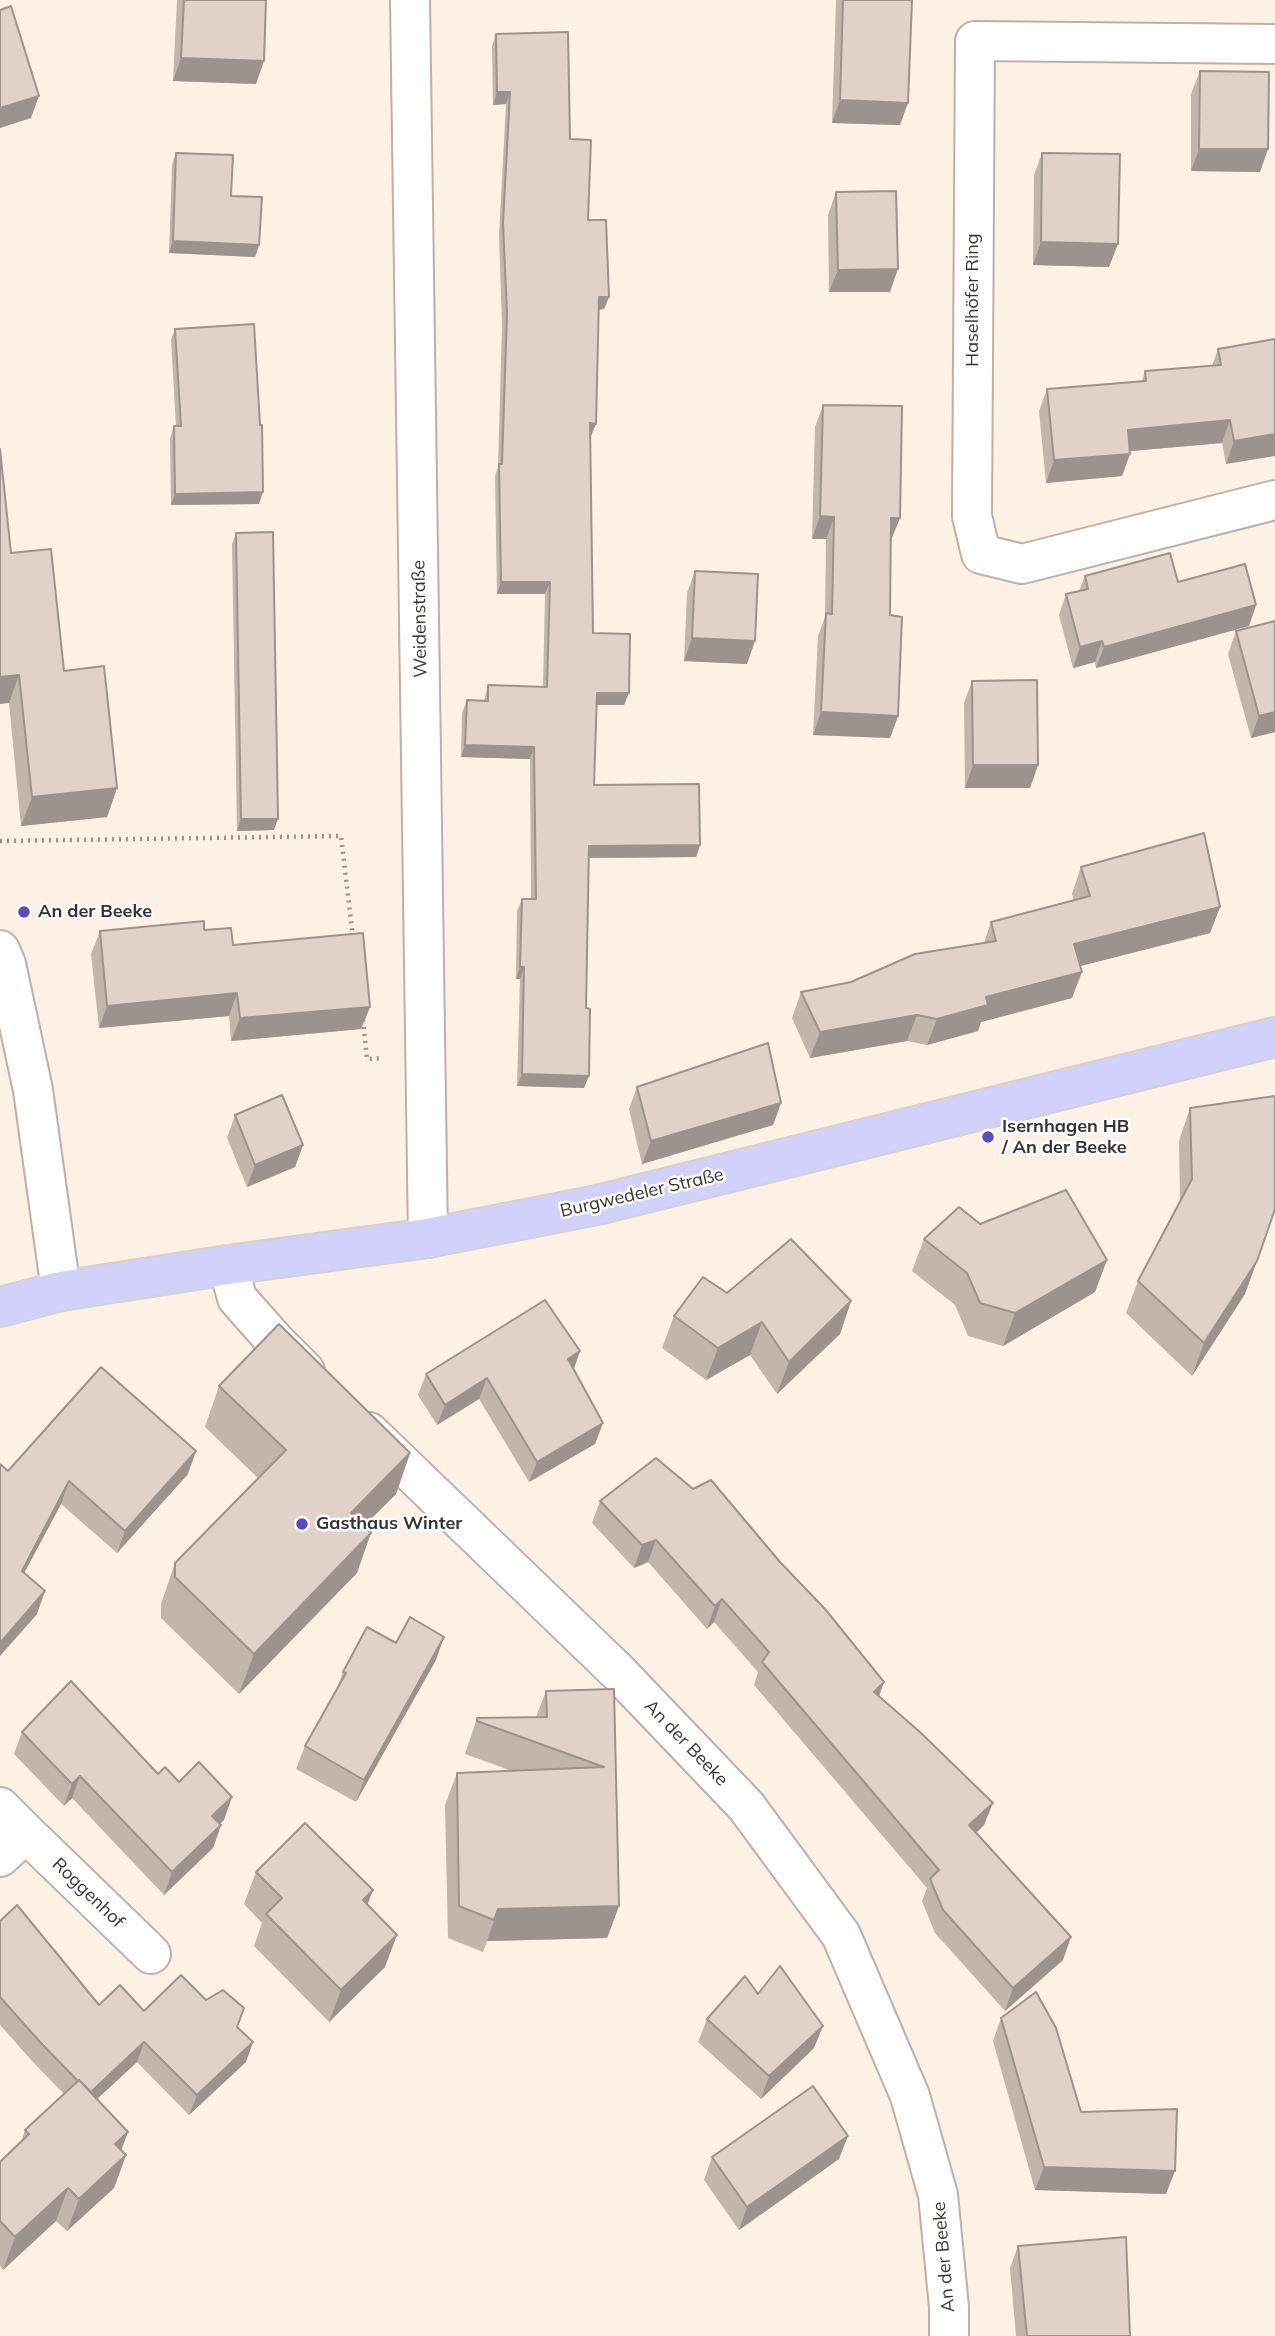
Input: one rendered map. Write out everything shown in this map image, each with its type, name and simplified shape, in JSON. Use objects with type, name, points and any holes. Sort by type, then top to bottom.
[{"type":"main road","name":"Burgwedeler Straße","points":[[0,1307],[61,1291],[428,1238],[597,1205],[1275,1037]]},
{"type":"street","name":"Weidenstraße","points":[[410,0],[428,1238]]},
{"type":"street","name":"Haselhöfer Ring","points":[[1275,44],[975,41],[972,516],[981,554],[1022,564],[1275,500]]},
{"type":"street","points":[[0,950],[6,964],[33,1090],[61,1291]]},
{"type":"street","name":"An der Beeke","points":[[228,1265],[237,1298],[275,1341],[618,1672],[746,1806],[841,1935],[910,2096],[938,2195],[949,2307],[949,2336]]},
{"type":"street","name":"Roggenhof","points":[[9,1832],[151,1954]]},
{"type":"path","points":[[0,841],[341,836],[353,940]]},
{"type":"path","points":[[363,1019],[367,1059],[426,1056]]},
{"type":"building","points":[[184,0],[266,0],[264,61],[181,58]]},
{"type":"building","points":[[843,0],[912,0],[908,103],[840,100]]},
{"type":"building","points":[[11,6],[39,96],[0,108],[0,10]]},
{"type":"building","points":[[568,32],[570,139],[591,140],[588,220],[606,220],[609,297],[599,297],[596,424],[590,423],[593,633],[630,634],[629,693],[597,693],[594,785],[699,784],[700,845],[589,846],[586,1008],[590,1009],[589,1076],[522,1074],[522,899],[536,899],[534,747],[465,745],[467,700],[488,701],[488,685],[547,687],[550,582],[501,582],[499,464],[502,464],[507,313],[503,223],[510,92],[497,92],[496,34]]},
{"type":"building","points":[[1200,71],[1269,72],[1268,149],[1199,149]]},
{"type":"building","points":[[176,153],[233,155],[231,196],[262,197],[259,245],[173,241]]},
{"type":"building","points":[[1042,153],[1120,154],[1118,244],[1041,242]]},
{"type":"building","points":[[896,191],[898,269],[838,270],[836,192]]},
{"type":"building","points":[[254,324],[262,425],[263,492],[175,494],[174,426],[181,426],[175,329]]},
{"type":"building","points":[[1275,339],[1275,434],[1234,441],[1230,420],[1128,430],[1130,454],[1054,460],[1047,389],[1146,381],[1145,371],[1221,365],[1218,349]]},
{"type":"building","points":[[823,405],[902,406],[900,518],[891,518],[890,615],[902,617],[898,716],[821,712],[826,613],[832,614],[834,517],[820,516]]},
{"type":"building","points":[[0,449],[11,553],[51,549],[64,671],[104,666],[117,788],[32,797],[19,675],[0,677]]},
{"type":"building","points":[[273,532],[278,819],[241,819],[236,533]]},
{"type":"building","points":[[1170,553],[1178,582],[1245,564],[1256,605],[1104,647],[1102,641],[1080,647],[1066,594],[1088,589],[1085,576]]},
{"type":"building","points":[[695,571],[758,574],[755,641],[692,638]]},
{"type":"building","points":[[1275,621],[1275,712],[1259,716],[1236,631]]},
{"type":"building","points":[[1037,680],[1038,765],[973,765],[972,681]]},
{"type":"building","points":[[1204,833],[1220,907],[1074,944],[1082,972],[986,997],[988,1005],[937,1019],[917,1015],[820,1032],[801,992],[851,982],[915,954],[996,941],[991,922],[1090,896],[1081,867]]},
{"type":"building","points":[[204,921],[204,930],[231,928],[233,945],[363,933],[370,1007],[240,1018],[237,993],[107,1006],[100,931]]},
{"type":"building","points":[[768,1043],[781,1103],[651,1141],[637,1087]]},
{"type":"building","points":[[282,1095],[303,1145],[255,1165],[235,1115]]},
{"type":"building","points":[[1275,1096],[1275,1209],[1257,1261],[1204,1343],[1138,1281],[1192,1179],[1190,1108]]},
{"type":"building","points":[[1066,1190],[1107,1260],[1015,1313],[980,1303],[967,1273],[924,1239],[959,1207],[980,1224]]},
{"type":"building","points":[[791,1239],[851,1301],[789,1362],[762,1322],[718,1348],[674,1316],[703,1277],[727,1293]]},
{"type":"building","points":[[545,1300],[580,1351],[568,1359],[603,1423],[537,1462],[487,1378],[445,1405],[426,1374]]},
{"type":"building","name":"Gasthaus Winter","points":[[279,1324],[410,1453],[351,1513],[371,1533],[254,1654],[175,1577],[175,1563],[286,1450],[219,1386]]},
{"type":"building","points":[[101,1367],[196,1451],[125,1531],[69,1481],[22,1571],[45,1591],[0,1643],[0,1464],[8,1471]]},
{"type":"building","points":[[656,1458],[693,1489],[711,1480],[780,1562],[825,1609],[884,1682],[874,1692],[993,1803],[969,1825],[1071,1937],[1013,1988],[943,1910],[930,1879],[939,1870],[762,1662],[769,1652],[722,1599],[715,1606],[656,1540],[642,1545],[600,1501]]},
{"type":"building","points":[[410,1617],[444,1637],[364,1780],[305,1746],[346,1673],[343,1672],[367,1627],[396,1643]]},
{"type":"building","points":[[71,1681],[158,1774],[165,1767],[179,1782],[199,1762],[232,1797],[212,1816],[221,1825],[172,1872],[80,1776],[72,1784],[22,1732]]},
{"type":"building","points":[[614,1689],[619,1906],[498,1909],[494,1920],[459,1906],[457,1773],[604,1767],[477,1721],[477,1718],[547,1717],[546,1691]]},
{"type":"building","points":[[305,1823],[373,1890],[363,1900],[397,1935],[341,1990],[266,1914],[282,1898],[256,1872]]},
{"type":"building","points":[[17,1905],[99,2005],[120,1985],[144,2011],[181,1975],[206,2000],[223,1990],[244,2008],[237,2027],[253,2042],[197,2095],[144,2042],[91,2092],[40,2042],[0,1997],[0,1921]]},
{"type":"building","points":[[780,1966],[823,2026],[769,2076],[707,2019],[745,1976],[758,1994]]},
{"type":"building","points":[[1036,1992],[1056,2028],[1081,2112],[1177,2109],[1175,2171],[1044,2167],[1001,2018]]},
{"type":"building","points":[[79,2080],[128,2132],[115,2144],[126,2155],[79,2199],[68,2188],[15,2237],[0,2221],[0,2162],[29,2134],[25,2130]]},
{"type":"building","points":[[813,2086],[848,2136],[747,2207],[712,2157]]},
{"type":"building","points":[[1126,2237],[1130,2336],[1027,2336],[1018,2246]]},
{"type":"place","name":"An der Beeke","points":[[24,912]]},
{"type":"place","name":"Isernhagen HB / An der Beeke","points":[[988,1137]]},
{"type":"place","name":"Gasthaus Winter","points":[[302,1524]]}]
